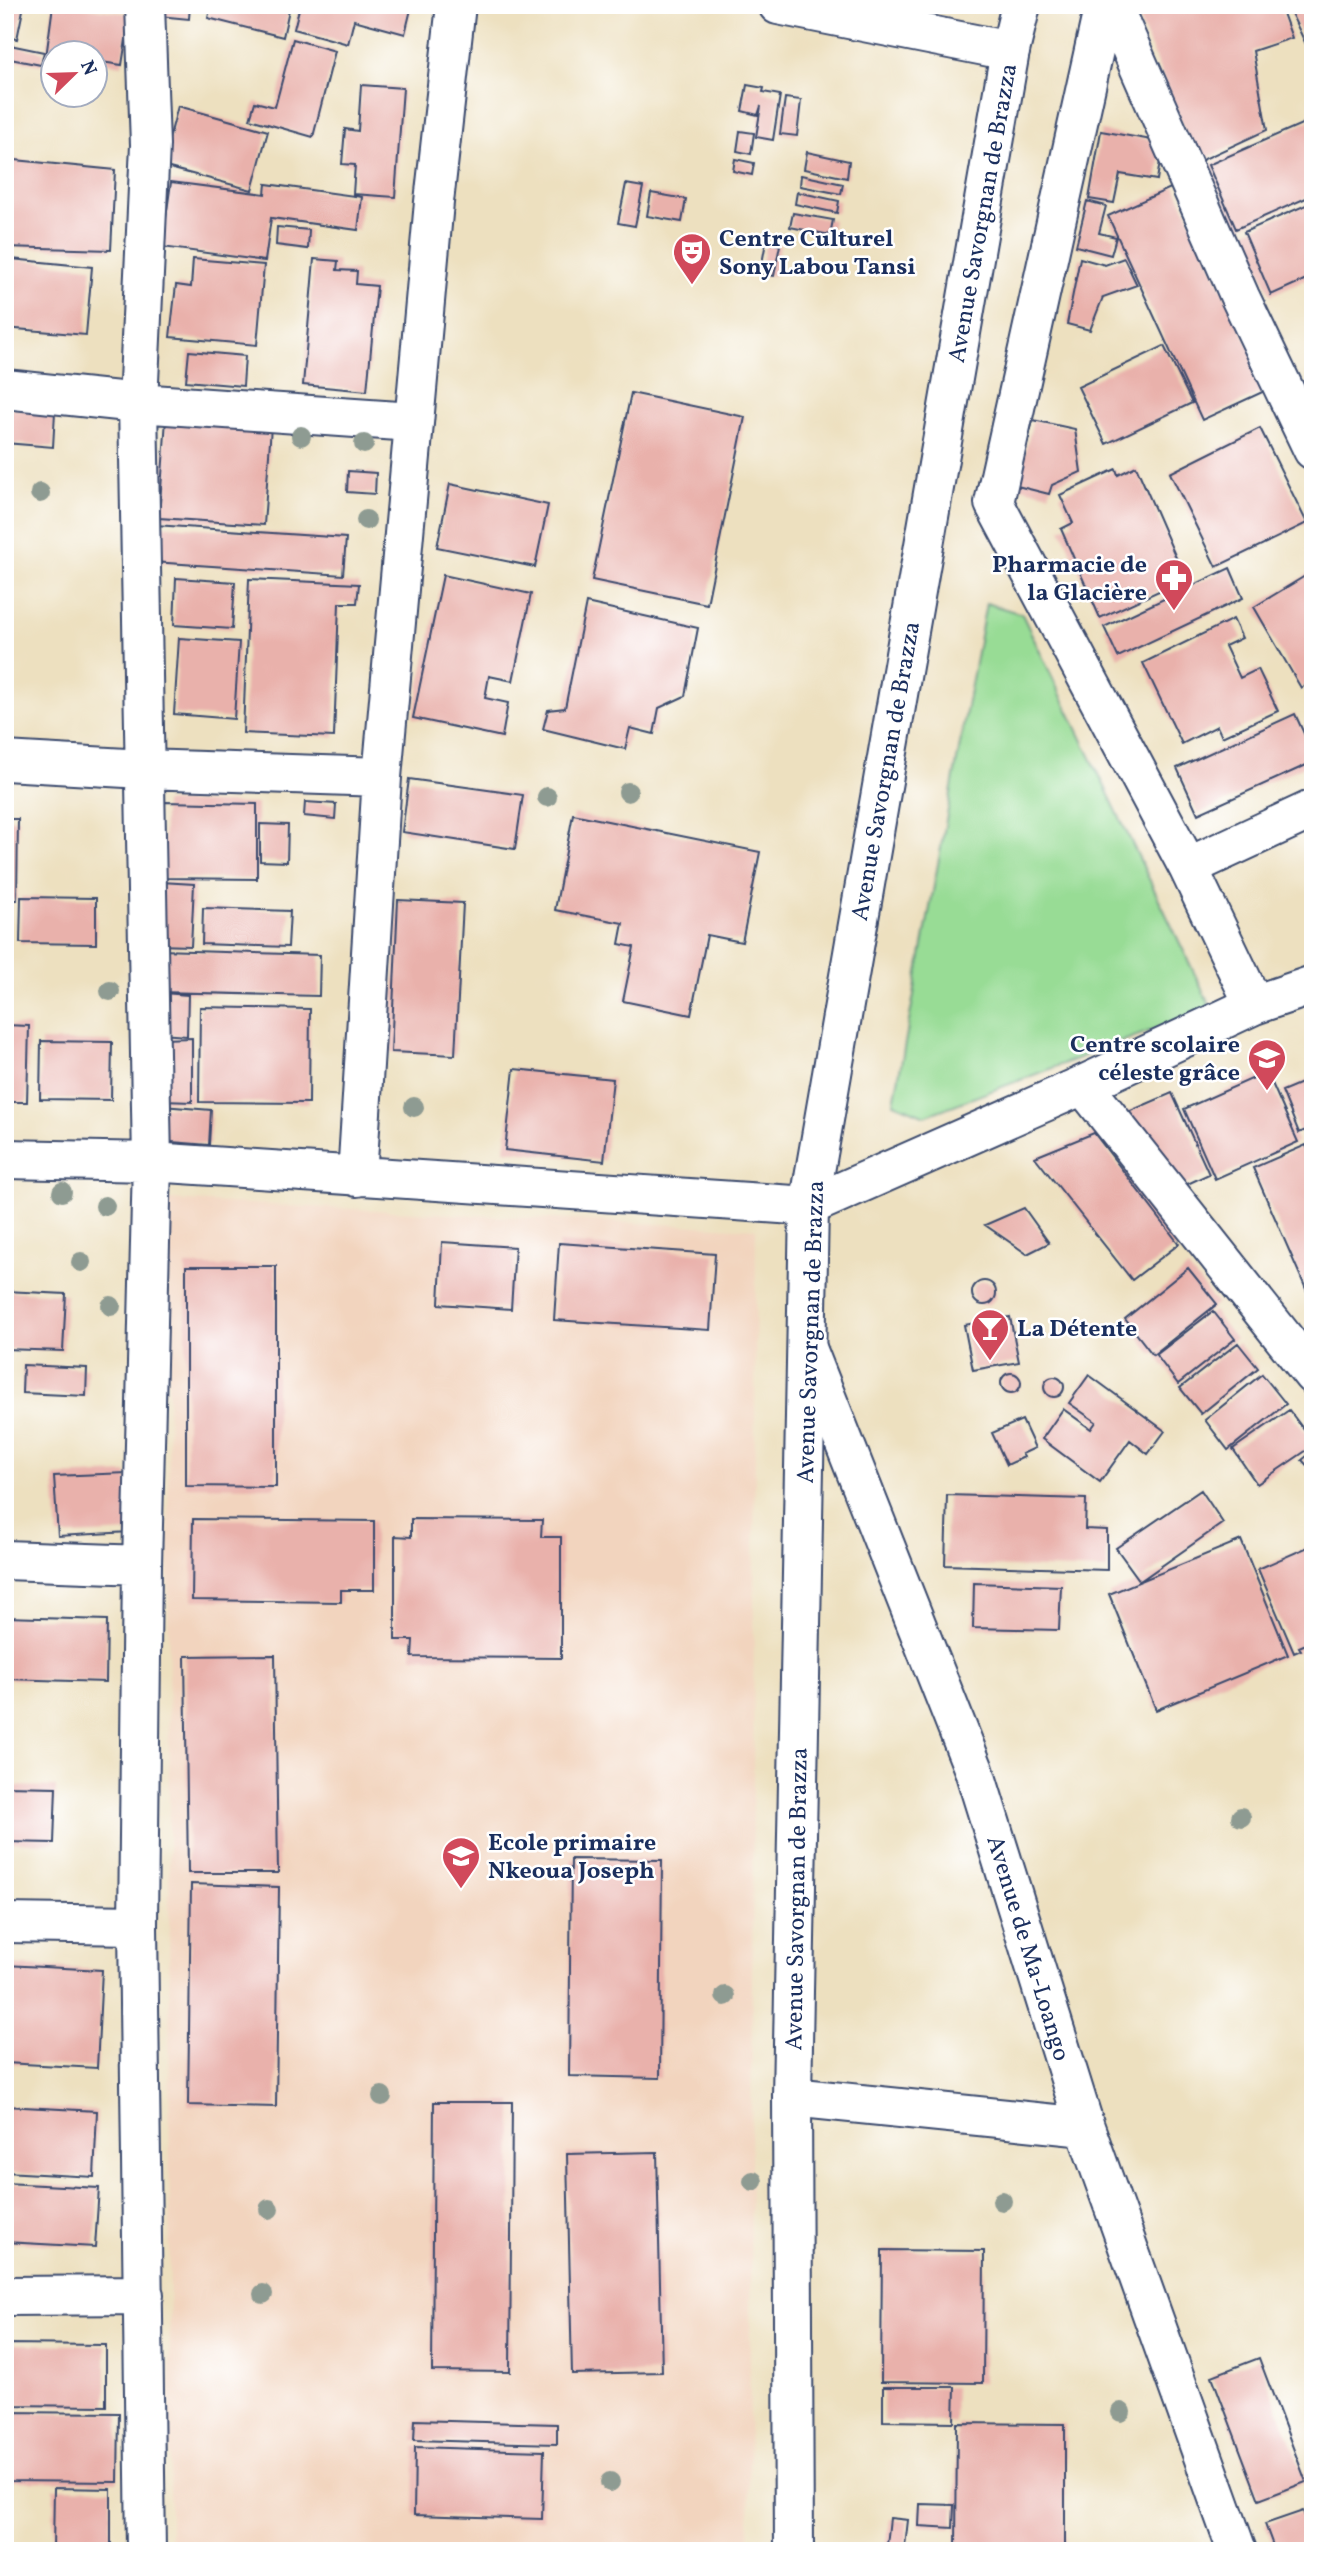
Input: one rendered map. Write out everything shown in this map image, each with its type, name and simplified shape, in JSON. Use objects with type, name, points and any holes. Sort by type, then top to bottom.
[{"type":"street","points":[[145,5],[150,145],[138,403],[152,1162],[142,1565],[138,1925],[146,2551]]},
{"type":"street","points":[[357,1177],[382,777],[413,422],[456,5]]},
{"type":"street","points":[[778,5],[1010,51]]},
{"type":"street","name":"Avenue Savorgnan de Brazza","points":[[794,2551],[792,2097],[809,1206],[1010,51],[1021,5]]},
{"type":"street","points":[[1104,5],[995,503],[1188,867],[1254,1005]]},
{"type":"street","points":[[1112,5],[1240,297],[1313,450]]},
{"type":"street","points":[[5,388],[138,403],[413,422]]},
{"type":"street","points":[[5,761],[382,777]]},
{"type":"street","points":[[1188,867],[1313,809]]},
{"type":"street","points":[[5,1159],[152,1162],[809,1206],[1083,1085],[1254,1005],[1313,985]]},
{"type":"street","points":[[1083,1085],[1313,1375]]},
{"type":"street","name":"Avenue de Ma-Loango","points":[[808,1351],[974,1770],[1085,2127],[1237,2551]]},
{"type":"street","points":[[5,1560],[142,1565]]},
{"type":"street","points":[[5,1923],[138,1925]]},
{"type":"street","points":[[792,2097],[1085,2127]]},
{"type":"street","points":[[5,2296],[144,2295]]},
{"type":"shaded area","name":"Ecole primaire Nkeoua Joseph","points":[[168,1200],[756,1229],[749,2551],[170,2551]]},
{"type":"green space","points":[[986,603],[1022,614],[1211,1008],[925,1116],[894,1103]]},
{"type":"building","points":[[5,5],[24,5],[17,39],[5,37]]},
{"type":"building","points":[[53,5],[130,14],[122,65],[108,63],[108,38],[49,38]]},
{"type":"building","points":[[160,5],[190,5],[189,19],[159,16]]},
{"type":"building","points":[[211,5],[290,5],[283,37],[208,18]]},
{"type":"building","points":[[300,5],[412,5],[405,34],[354,20],[348,44],[294,29]]},
{"type":"building","points":[[1133,5],[1280,5],[1292,38],[1253,51],[1267,130],[1198,162]]},
{"type":"building","points":[[1297,5],[1313,5],[1313,59],[1289,9]]},
{"type":"building","points":[[293,39],[335,51],[313,137],[250,119],[255,102],[275,107]]},
{"type":"building","points":[[5,44],[38,51],[38,64],[5,58]]},
{"type":"building","points":[[361,85],[403,88],[395,197],[353,194],[355,165],[342,164],[345,129],[358,131]]},
{"type":"building","points":[[747,85],[780,95],[773,140],[756,137],[761,106],[758,115],[742,111]]},
{"type":"building","points":[[785,98],[801,100],[797,136],[780,134]]},
{"type":"building","points":[[178,106],[268,131],[252,190],[162,166]]},
{"type":"building","points":[[1313,119],[1313,195],[1236,229],[1208,165]]},
{"type":"building","points":[[740,131],[754,133],[751,154],[737,151]]},
{"type":"building","points":[[1101,131],[1163,142],[1157,180],[1120,174],[1114,203],[1089,199]]},
{"type":"building","points":[[807,152],[849,161],[847,178],[804,169]]},
{"type":"building","points":[[5,159],[115,170],[111,250],[5,247]]},
{"type":"building","points":[[735,159],[754,163],[752,175],[733,171]]},
{"type":"building","points":[[801,175],[843,184],[841,194],[800,186]]},
{"type":"building","points":[[171,182],[265,194],[266,184],[362,197],[358,230],[271,218],[265,261],[162,247]]},
{"type":"building","points":[[626,184],[643,187],[635,226],[618,223]]},
{"type":"building","points":[[1175,186],[1269,389],[1202,420],[1108,216]]},
{"type":"building","points":[[797,192],[839,201],[837,213],[795,204]]},
{"type":"building","points":[[651,193],[686,199],[682,222],[647,216]]},
{"type":"building","points":[[1087,201],[1106,206],[1099,233],[1116,237],[1111,255],[1076,246]]},
{"type":"building","points":[[1313,202],[1313,276],[1271,295],[1244,232]]},
{"type":"building","points":[[793,213],[833,220],[830,235],[790,227]]},
{"type":"building","points":[[277,227],[309,230],[308,249],[276,245]]},
{"type":"building","points":[[766,242],[780,245],[774,276],[760,274]]},
{"type":"building","points":[[1080,258],[1105,265],[1124,258],[1137,285],[1103,297],[1090,330],[1067,324]]},
{"type":"building","points":[[11,259],[92,267],[86,335],[5,328]]},
{"type":"building","points":[[193,259],[264,265],[257,345],[170,337],[176,285],[191,287]]},
{"type":"building","points":[[314,259],[338,261],[337,270],[357,271],[356,284],[377,286],[367,391],[303,385]]},
{"type":"building","points":[[1164,346],[1192,403],[1106,444],[1078,387]]},
{"type":"building","points":[[189,351],[245,356],[243,386],[186,381]]},
{"type":"building","points":[[631,393],[745,417],[707,604],[592,580]]},
{"type":"building","points":[[5,408],[55,412],[53,447],[5,443]]},
{"type":"building","points":[[166,419],[271,426],[264,525],[159,518]]},
{"type":"building","points":[[1033,420],[1075,429],[1081,472],[1052,485],[1049,494],[1017,486]]},
{"type":"building","points":[[1260,428],[1307,523],[1216,567],[1170,473]]},
{"type":"building","points":[[1136,466],[1184,576],[1169,582],[1170,586],[1100,618],[1061,529],[1073,523],[1060,495],[1116,469],[1118,475]]},
{"type":"building","points":[[348,471],[376,473],[375,494],[347,492]]},
{"type":"building","points":[[450,484],[548,505],[535,567],[437,547]]},
{"type":"building","points":[[155,525],[346,538],[343,575],[153,562]]},
{"type":"building","name":"Pharmacie de la Glacière","points":[[1230,568],[1243,598],[1118,657],[1104,627]]},
{"type":"building","points":[[1310,573],[1313,577],[1313,681],[1301,688],[1254,607]]},
{"type":"building","points":[[443,575],[531,594],[513,681],[489,676],[485,698],[508,703],[502,737],[413,718]]},
{"type":"building","points":[[176,578],[235,582],[232,629],[174,625]]},
{"type":"building","points":[[249,579],[359,584],[357,603],[339,603],[334,737],[243,733]]},
{"type":"building","points":[[586,603],[698,628],[685,696],[659,708],[654,734],[630,728],[625,749],[543,729],[548,710],[565,708]]},
{"type":"building","points":[[1233,619],[1242,638],[1225,646],[1240,678],[1258,669],[1278,711],[1222,737],[1217,726],[1182,744],[1143,663]]},
{"type":"building","points":[[179,638],[239,642],[234,719],[174,714]]},
{"type":"building","points":[[1295,714],[1313,753],[1313,762],[1198,814],[1177,768]]},
{"type":"building","points":[[409,779],[523,795],[515,849],[402,832]]},
{"type":"building","points":[[164,802],[257,804],[257,879],[163,878]]},
{"type":"building","points":[[305,802],[336,804],[335,819],[304,816]]},
{"type":"building","points":[[573,814],[760,852],[742,942],[707,935],[691,1015],[623,1001],[634,947],[619,944],[623,923],[555,910]]},
{"type":"building","points":[[5,819],[18,819],[17,900],[5,900]]},
{"type":"building","points":[[260,824],[288,825],[287,862],[260,861]]},
{"type":"building","points":[[161,882],[194,884],[191,946],[158,945]]},
{"type":"building","points":[[21,897],[96,898],[96,944],[20,943]]},
{"type":"building","points":[[398,900],[463,903],[455,1055],[391,1052]]},
{"type":"building","points":[[203,908],[290,911],[288,947],[202,944]]},
{"type":"building","points":[[160,950],[320,955],[319,996],[159,992]]},
{"type":"building","points":[[163,993],[188,995],[187,1036],[161,1034]]},
{"type":"building","points":[[200,1007],[310,1009],[309,1103],[199,1102]]},
{"type":"building","points":[[5,1025],[29,1026],[27,1102],[5,1102]]},
{"type":"building","points":[[192,1038],[192,1102],[163,1101],[162,1039]]},
{"type":"building","points":[[41,1041],[112,1042],[111,1100],[40,1099]]},
{"type":"building","points":[[514,1069],[613,1079],[604,1161],[505,1150]]},
{"type":"building","points":[[1267,1072],[1298,1142],[1215,1179],[1184,1109]]},
{"type":"building","points":[[1313,1078],[1313,1127],[1299,1133],[1282,1091]]},
{"type":"building","points":[[1172,1093],[1209,1174],[1177,1189],[1119,1116]]},
{"type":"building","points":[[162,1106],[211,1110],[209,1145],[159,1141]]},
{"type":"building","points":[[1094,1133],[1179,1244],[1132,1280],[1035,1157]]},
{"type":"building","points":[[1306,1145],[1313,1160],[1313,1305],[1253,1168]]},
{"type":"building","points":[[1024,1208],[1049,1243],[1027,1254],[985,1225]]},
{"type":"building","points":[[442,1242],[515,1247],[511,1309],[439,1304]]},
{"type":"building","points":[[559,1243],[715,1254],[710,1330],[554,1320]]},
{"type":"building","points":[[186,1266],[276,1266],[276,1487],[186,1486]]},
{"type":"building","points":[[1188,1268],[1217,1304],[1153,1355],[1125,1319]]},
{"type":"building","points":[[979,1281],[989,1281],[996,1288],[996,1298],[989,1305],[979,1305],[972,1298],[972,1288]]},
{"type":"building","points":[[5,1291],[66,1294],[63,1351],[5,1349]]},
{"type":"building","points":[[1213,1311],[1235,1339],[1178,1384],[1156,1355]]},
{"type":"building","points":[[1010,1317],[1019,1362],[973,1370],[964,1325]]},
{"type":"building","points":[[1238,1343],[1258,1368],[1201,1414],[1180,1388]]},
{"type":"building","points":[[23,1365],[87,1368],[86,1396],[22,1393]]},
{"type":"building","points":[[1011,1373],[1018,1376],[1021,1383],[1018,1390],[1011,1393],[1004,1390],[1001,1383],[1004,1376]]},
{"type":"building","points":[[1262,1374],[1286,1404],[1228,1450],[1205,1420]]},
{"type":"building","points":[[1089,1375],[1165,1431],[1148,1454],[1130,1440],[1100,1482],[1042,1439],[1063,1409],[1091,1429],[1096,1422],[1069,1403]]},
{"type":"building","points":[[1054,1377],[1061,1380],[1064,1387],[1061,1394],[1054,1397],[1047,1394],[1044,1387],[1047,1380]]},
{"type":"building","points":[[1289,1410],[1313,1442],[1313,1446],[1257,1484],[1233,1449]]},
{"type":"building","points":[[1022,1420],[1035,1448],[1007,1465],[992,1433]]},
{"type":"building","points":[[1313,1451],[1313,1472],[1302,1460]]},
{"type":"building","points":[[127,1473],[130,1532],[58,1536],[54,1476]]},
{"type":"building","points":[[1201,1490],[1223,1523],[1140,1581],[1116,1548]]},
{"type":"building","points":[[947,1495],[1086,1499],[1085,1529],[1107,1530],[1107,1570],[945,1565]]},
{"type":"building","points":[[193,1519],[374,1521],[374,1590],[341,1590],[341,1602],[192,1600]]},
{"type":"building","points":[[411,1519],[542,1520],[541,1537],[561,1537],[561,1658],[412,1657],[413,1640],[395,1640],[395,1536],[411,1537]]},
{"type":"building","points":[[1241,1540],[1288,1655],[1156,1710],[1109,1594]]},
{"type":"building","points":[[1308,1547],[1311,1553],[1313,1552],[1313,1641],[1299,1647],[1301,1650],[1294,1653],[1258,1569]]},
{"type":"building","points":[[974,1583],[1061,1586],[1059,1630],[973,1628]]},
{"type":"building","points":[[5,1617],[107,1620],[106,1682],[5,1679]]},
{"type":"building","points":[[275,1655],[278,1873],[188,1873],[185,1656]]},
{"type":"building","points":[[5,1786],[56,1787],[54,1843],[5,1842]]},
{"type":"building","points":[[571,1859],[662,1860],[660,2078],[569,2076]]},
{"type":"building","points":[[191,1884],[279,1887],[276,2107],[188,2105]]},
{"type":"building","points":[[5,1965],[102,1970],[97,2068],[5,2063]]},
{"type":"building","points":[[434,2102],[512,2102],[510,2372],[432,2371]]},
{"type":"building","points":[[5,2106],[97,2111],[94,2177],[5,2172]]},
{"type":"building","points":[[657,2152],[662,2372],[572,2374],[567,2154]]},
{"type":"building","points":[[5,2183],[99,2188],[95,2247],[5,2242]]},
{"type":"building","points":[[882,2250],[984,2251],[983,2383],[881,2382]]},
{"type":"building","points":[[5,2344],[106,2345],[106,2406],[5,2405]]},
{"type":"building","points":[[1259,2358],[1306,2482],[1259,2500],[1212,2376]]},
{"type":"building","points":[[883,2387],[955,2387],[954,2422],[883,2421]]},
{"type":"building","points":[[5,2412],[119,2413],[118,2482],[5,2481]]},
{"type":"building","points":[[415,2420],[557,2424],[557,2444],[414,2440]]},
{"type":"building","points":[[957,2423],[1065,2424],[1065,2551],[956,2551]]},
{"type":"building","points":[[415,2447],[544,2451],[542,2519],[414,2515]]},
{"type":"building","points":[[54,2488],[111,2489],[111,2551],[53,2551]]},
{"type":"building","points":[[920,2504],[954,2505],[953,2528],[919,2526]]},
{"type":"building","points":[[1303,2511],[1313,2538],[1313,2551],[1275,2551],[1265,2524]]},
{"type":"building","points":[[890,2518],[908,2520],[905,2547],[887,2545]]},
{"type":"place","name":"Centre Culturel Sony Labou Tansi","points":[[692,286]]},
{"type":"place","name":"Pharmacie de la Glacière","points":[[1174,612]]},
{"type":"place","name":"Centre scolaire céleste grâce","points":[[1267,1092]]},
{"type":"place","name":"La Détente","points":[[990,1362]]},
{"type":"place","name":"Ecole primaire Nkeoua Joseph","points":[[461,1890]]}]
